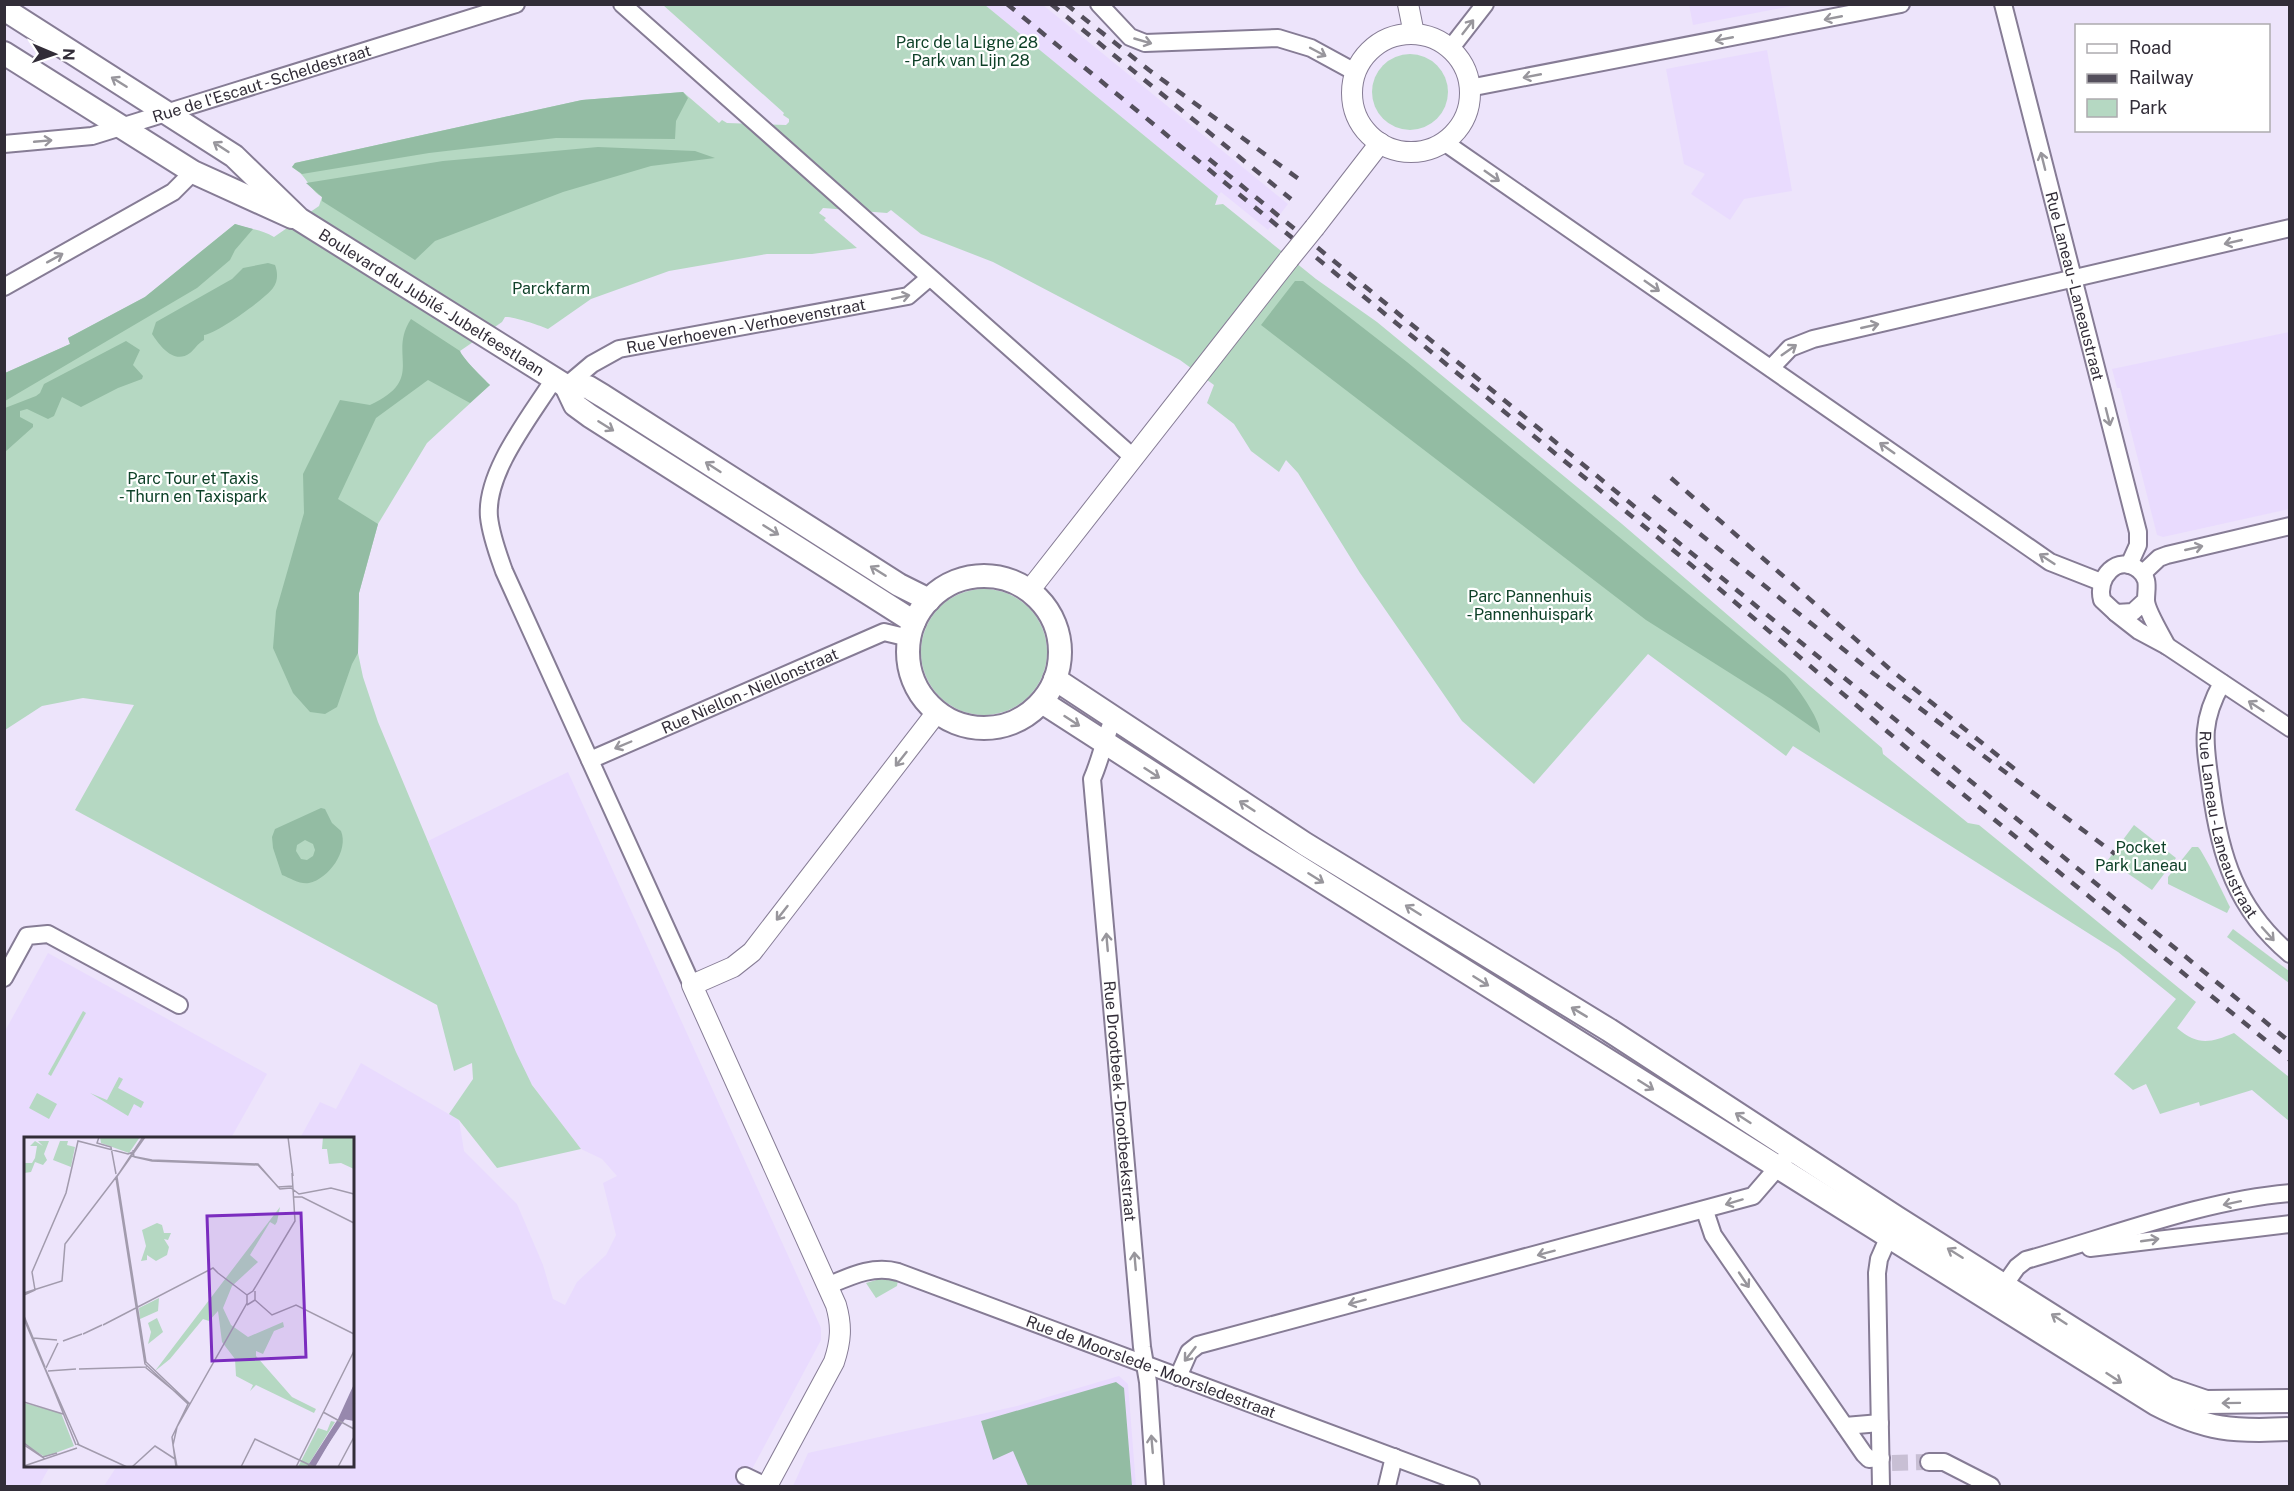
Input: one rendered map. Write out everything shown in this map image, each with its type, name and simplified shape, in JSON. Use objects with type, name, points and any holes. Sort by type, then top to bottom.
[{"type":"main road","name":"Boulevard du Jubilé - Jubelfeestlaan","points":[[4,9],[234,156],[299,219]]},
{"type":"main road","name":"Boulevard du Jubilé - Jubelfeestlaan","points":[[4,53],[193,172],[299,219],[560,383]]},
{"type":"main road","points":[[560,383],[588,387],[899,585],[929,600]]},
{"type":"main road","points":[[560,383],[575,405],[590,416],[912,630]]},
{"type":"main road","points":[[972,577],[1002,578],[1029,591],[1046,608],[1058,635],[1060,650],[1055,680],[1042,702],[1028,714],[998,727],[966,726],[937,712],[921,695],[911,674],[912,630],[929,600],[944,588],[972,577]]},
{"type":"main road","points":[[1055,680],[1305,844],[1609,1030],[1785,1159]]},
{"type":"main road","points":[[1042,702],[1893,1227],[2168,1389],[2206,1402],[2289,1401]]},
{"type":"main road","points":[[2000,1292],[2175,1414],[2225,1430],[2289,1429]]},
{"type":"street","name":"Rue de l'Escaut - Scheldestraat","points":[[4,144],[82,137],[121,127],[516,4]]},
{"type":"street","points":[[622,4],[851,210],[1134,458]]},
{"type":"street","points":[[1098,4],[1130,37],[1145,43],[1278,38],[1311,48],[1355,72]]},
{"type":"street","points":[[1408,4],[1414,34]]},
{"type":"street","points":[[1450,49],[1485,4]]},
{"type":"street","points":[[1469,88],[1901,4]]},
{"type":"street","name":"Rue Laneau - Laneaustraat","points":[[2003,4],[2138,532],[2136,569]]},
{"type":"street","points":[[1414,34],[1433,39],[1450,49],[1464,69],[1469,88],[1466,113],[1461,124],[1444,142],[1432,148],[1406,152],[1380,143],[1363,126],[1353,105],[1352,88],[1355,72],[1361,61],[1380,42],[1392,37],[1414,34]]},
{"type":"street","points":[[1444,142],[2050,562],[2100,582]]},
{"type":"street","points":[[1029,591],[1380,143]]},
{"type":"street","points":[[4,287],[173,192],[193,172]]},
{"type":"street","points":[[1771,368],[1790,348],[1813,339],[2289,228]]},
{"type":"street","name":"Rue Verhoeven - Verhoevenstraat","points":[[692,985],[504,571],[494,543],[489,515],[494,486],[504,460],[560,383],[619,349],[908,296],[928,278]]},
{"type":"street","points":[[2289,526],[2167,555],[2136,569],[2112,568],[2100,582],[2102,600],[2139,632],[2167,646],[2289,728]]},
{"type":"street","points":[[2136,569],[2148,586],[2146,600],[2167,646]]},
{"type":"street","points":[[2115,613],[2133,612],[2146,600]]},
{"type":"street","name":"Rue Niellon - Niellonstraat","points":[[590,760],[884,632],[912,630]]},
{"type":"street","name":"Rue Laneau - Laneaustraat","points":[[2222,683],[2209,708],[2205,728],[2220,846],[2228,870],[2250,911],[2263,929],[2289,954]]},
{"type":"street","points":[[745,1476],[766,1486],[834,1362],[840,1345],[841,1324],[827,1286],[692,985],[733,967],[752,952],[937,712]]},
{"type":"street","name":"Rue Drootbeek - Drootbeekstraat","points":[[1113,720],[1103,741],[1099,764],[1092,779],[1155,1486]]},
{"type":"street","points":[[4,978],[27,936],[41,933],[54,935],[179,1005]]},
{"type":"street","points":[[1178,1377],[1189,1352],[1198,1345],[1705,1211],[1753,1196],[1785,1159]]},
{"type":"street","points":[[2000,1292],[2026,1260],[2106,1234],[2233,1203],[2289,1193]]},
{"type":"street","points":[[1705,1211],[1713,1235],[1864,1454],[1869,1459],[1884,1461]]},
{"type":"street","points":[[2050,1253],[2289,1224]]},
{"type":"street","points":[[1881,1486],[1884,1461],[1880,1423],[1877,1273],[1879,1259],[1893,1227]]},
{"type":"street","name":"Rue de Moorslede - Moorsledestraat","points":[[827,1286],[867,1270],[890,1270],[1471,1486]]},
{"type":"street","points":[[1845,1426],[1880,1423]]},
{"type":"street","points":[[1387,1486],[1394,1458]]},
{"type":"street","points":[[1929,1462],[1944,1462],[1990,1486]]},
{"type":"shaded area","points":[[1689,4],[1797,4],[1797,5],[1693,25]]},
{"type":"shaded area","points":[[985,5],[1043,5],[1288,204],[1268,230],[1221,192],[1218,196]]},
{"type":"shaded area","points":[[1767,50],[1792,191],[1744,199],[1730,220],[1691,194],[1705,174],[1684,164],[1666,69]]},
{"type":"shaded area","points":[[2289,332],[2289,509],[2163,537],[2157,535],[2120,388],[2117,388],[2112,369]]},
{"type":"shaded area","points":[[568,772],[821,1328],[821,1340],[743,1486],[104,1486],[116,1467],[354,1467],[354,1137],[301,1137],[320,1102],[336,1109],[361,1063],[459,1120],[464,1151],[517,1204],[543,1265],[553,1299],[565,1305],[577,1282],[606,1255],[616,1235],[603,1183],[617,1176],[602,1159],[581,1149],[527,1078],[428,841]]},
{"type":"shaded area","points":[[48,953],[267,1074],[232,1137],[24,1137],[24,1467],[49,1467],[39,1486],[5,1486],[5,1031]]},
{"type":"shaded area","points":[[1119,1376],[1128,1384],[1136,1486],[793,1486],[808,1453],[1017,1406]]},
{"type":"green space","name":"Parc Tour et Taxis - Thurn en Taxispark","points":[[663,5],[985,5],[1218,196],[1215,205],[1223,204],[1316,279],[1377,322],[1622,524],[1882,748],[1883,754],[1968,823],[1979,825],[2196,1002],[2177,1028],[2184,1034],[2198,1040],[2211,1041],[2234,1033],[2289,1077],[2289,1121],[2252,1090],[2200,1106],[2199,1102],[2160,1114],[2146,1084],[2133,1090],[2114,1074],[2176,999],[2118,952],[1793,746],[1786,756],[1648,654],[1534,784],[1462,721],[1360,573],[1298,473],[1286,460],[1279,472],[1251,451],[1234,424],[1207,403],[1214,385],[1180,360],[993,262],[921,234],[891,210],[887,213],[823,208],[819,213],[826,218],[824,220],[857,248],[812,254],[767,254],[669,271],[591,299],[548,329],[505,317],[502,322],[460,351],[469,364],[490,385],[427,443],[378,524],[359,593],[358,653],[363,677],[378,722],[516,1052],[532,1085],[581,1149],[497,1168],[459,1120],[449,1114],[473,1079],[472,1063],[454,1071],[437,1005],[75,810],[134,705],[83,698],[42,706],[5,730],[5,373],[70,344],[68,338],[145,297],[235,224],[274,237],[319,206],[322,197],[292,167],[295,163],[582,100],[683,92],[719,123],[722,120],[727,123],[786,125],[789,122],[789,119],[783,115],[784,113]]},
{"type":"green space","points":[[1410,54],[1425,57],[1437,65],[1445,77],[1448,92],[1445,107],[1437,119],[1425,127],[1410,130],[1395,127],[1383,119],[1375,107],[1372,92],[1375,77],[1383,65],[1395,57]]},
{"type":"green space","points":[[683,92],[688,98],[676,121],[675,139],[556,138],[429,153],[302,174],[292,167],[295,163],[582,100]]},
{"type":"green space","points":[[598,147],[695,151],[715,158],[651,166],[563,192],[435,241],[415,260],[322,201],[322,197],[306,183],[443,161]]},
{"type":"green space","points":[[235,224],[253,229],[235,250],[230,260],[197,288],[5,401],[5,373],[70,344],[68,338],[145,297]]},
{"type":"green space","points":[[268,263],[275,265],[277,271],[277,280],[273,288],[240,315],[219,329],[204,335],[204,340],[190,353],[178,357],[168,353],[152,334],[156,322],[232,279],[243,268]]},
{"type":"green space","points":[[1295,281],[1303,281],[1407,362],[1785,674],[1812,712],[1820,733],[1771,699],[1646,620],[1261,325]]},
{"type":"green space","points":[[411,319],[460,351],[469,364],[490,385],[470,403],[428,380],[376,418],[338,499],[378,524],[359,593],[358,653],[337,707],[325,714],[310,712],[293,693],[273,648],[276,611],[304,513],[303,474],[340,400],[370,405],[397,386],[402,376],[402,344]]},
{"type":"green space","points":[[126,341],[140,350],[133,365],[143,376],[142,379],[118,388],[81,407],[62,397],[54,416],[48,419],[27,409],[20,411],[20,417],[33,424],[33,427],[5,452],[5,408],[36,396],[44,384]]},
{"type":"green space","points":[[984,589],[1008,594],[1029,607],[1042,628],[1047,652],[1042,676],[1029,697],[1008,710],[984,715],[960,710],[939,697],[926,676],[921,652],[926,628],[939,607],[960,594]]},
{"type":"green space","points":[[321,808],[325,809],[332,823],[341,831],[343,839],[340,855],[324,876],[309,883],[296,881],[282,875],[273,848],[272,837],[275,829]],"holes":[[[305,840],[313,844],[315,850],[313,856],[307,860],[301,859],[296,851],[297,845]]]},
{"type":"green space","name":"Pocket Park Laneau","points":[[2134,825],[2176,858],[2152,890],[2108,860]]},
{"type":"green space","points":[[2192,847],[2198,847],[2201,850],[2209,865],[2230,907],[2227,913],[2168,884],[2168,877]]},
{"type":"green space","points":[[2233,929],[2289,971],[2289,983],[2227,937]]},
{"type":"green space","points":[[83,1011],[86,1013],[51,1076],[48,1074]]},
{"type":"green space","points":[[119,1077],[123,1079],[118,1088],[144,1102],[141,1108],[134,1104],[128,1116],[90,1093],[107,1100]]},
{"type":"green space","points":[[37,1093],[57,1104],[49,1119],[29,1108]]},
{"type":"green space","points":[[880,1279],[898,1280],[897,1286],[876,1298],[866,1283]]},
{"type":"green space","points":[[1116,1382],[1124,1388],[1132,1486],[1028,1486],[1013,1451],[993,1460],[981,1421]]},
{"type":"tunnel","points":[[1892,1463],[1929,1462]]},
{"type":"railway","points":[[1007,4],[1690,564],[1915,755],[2290,1060]]},
{"type":"railway","points":[[1051,4],[1291,199]]},
{"type":"railway","points":[[1066,4],[1149,70],[1303,182]]},
{"type":"railway","points":[[1209,159],[2290,1042]]},
{"type":"railway","points":[[1671,478],[1892,671],[2021,774]]},
{"type":"railway","points":[[1653,496],[1874,674],[2115,854]]},
{"type":"park label","name":"Parc de la Ligne 28 - Park van Lijn 28","points":[[967,51]]},
{"type":"park label","name":"Parckfarm","points":[[551,288]]},
{"type":"park label","name":"Parc Pannenhuis - Pannenhuispark","points":[[1530,605]]}]
